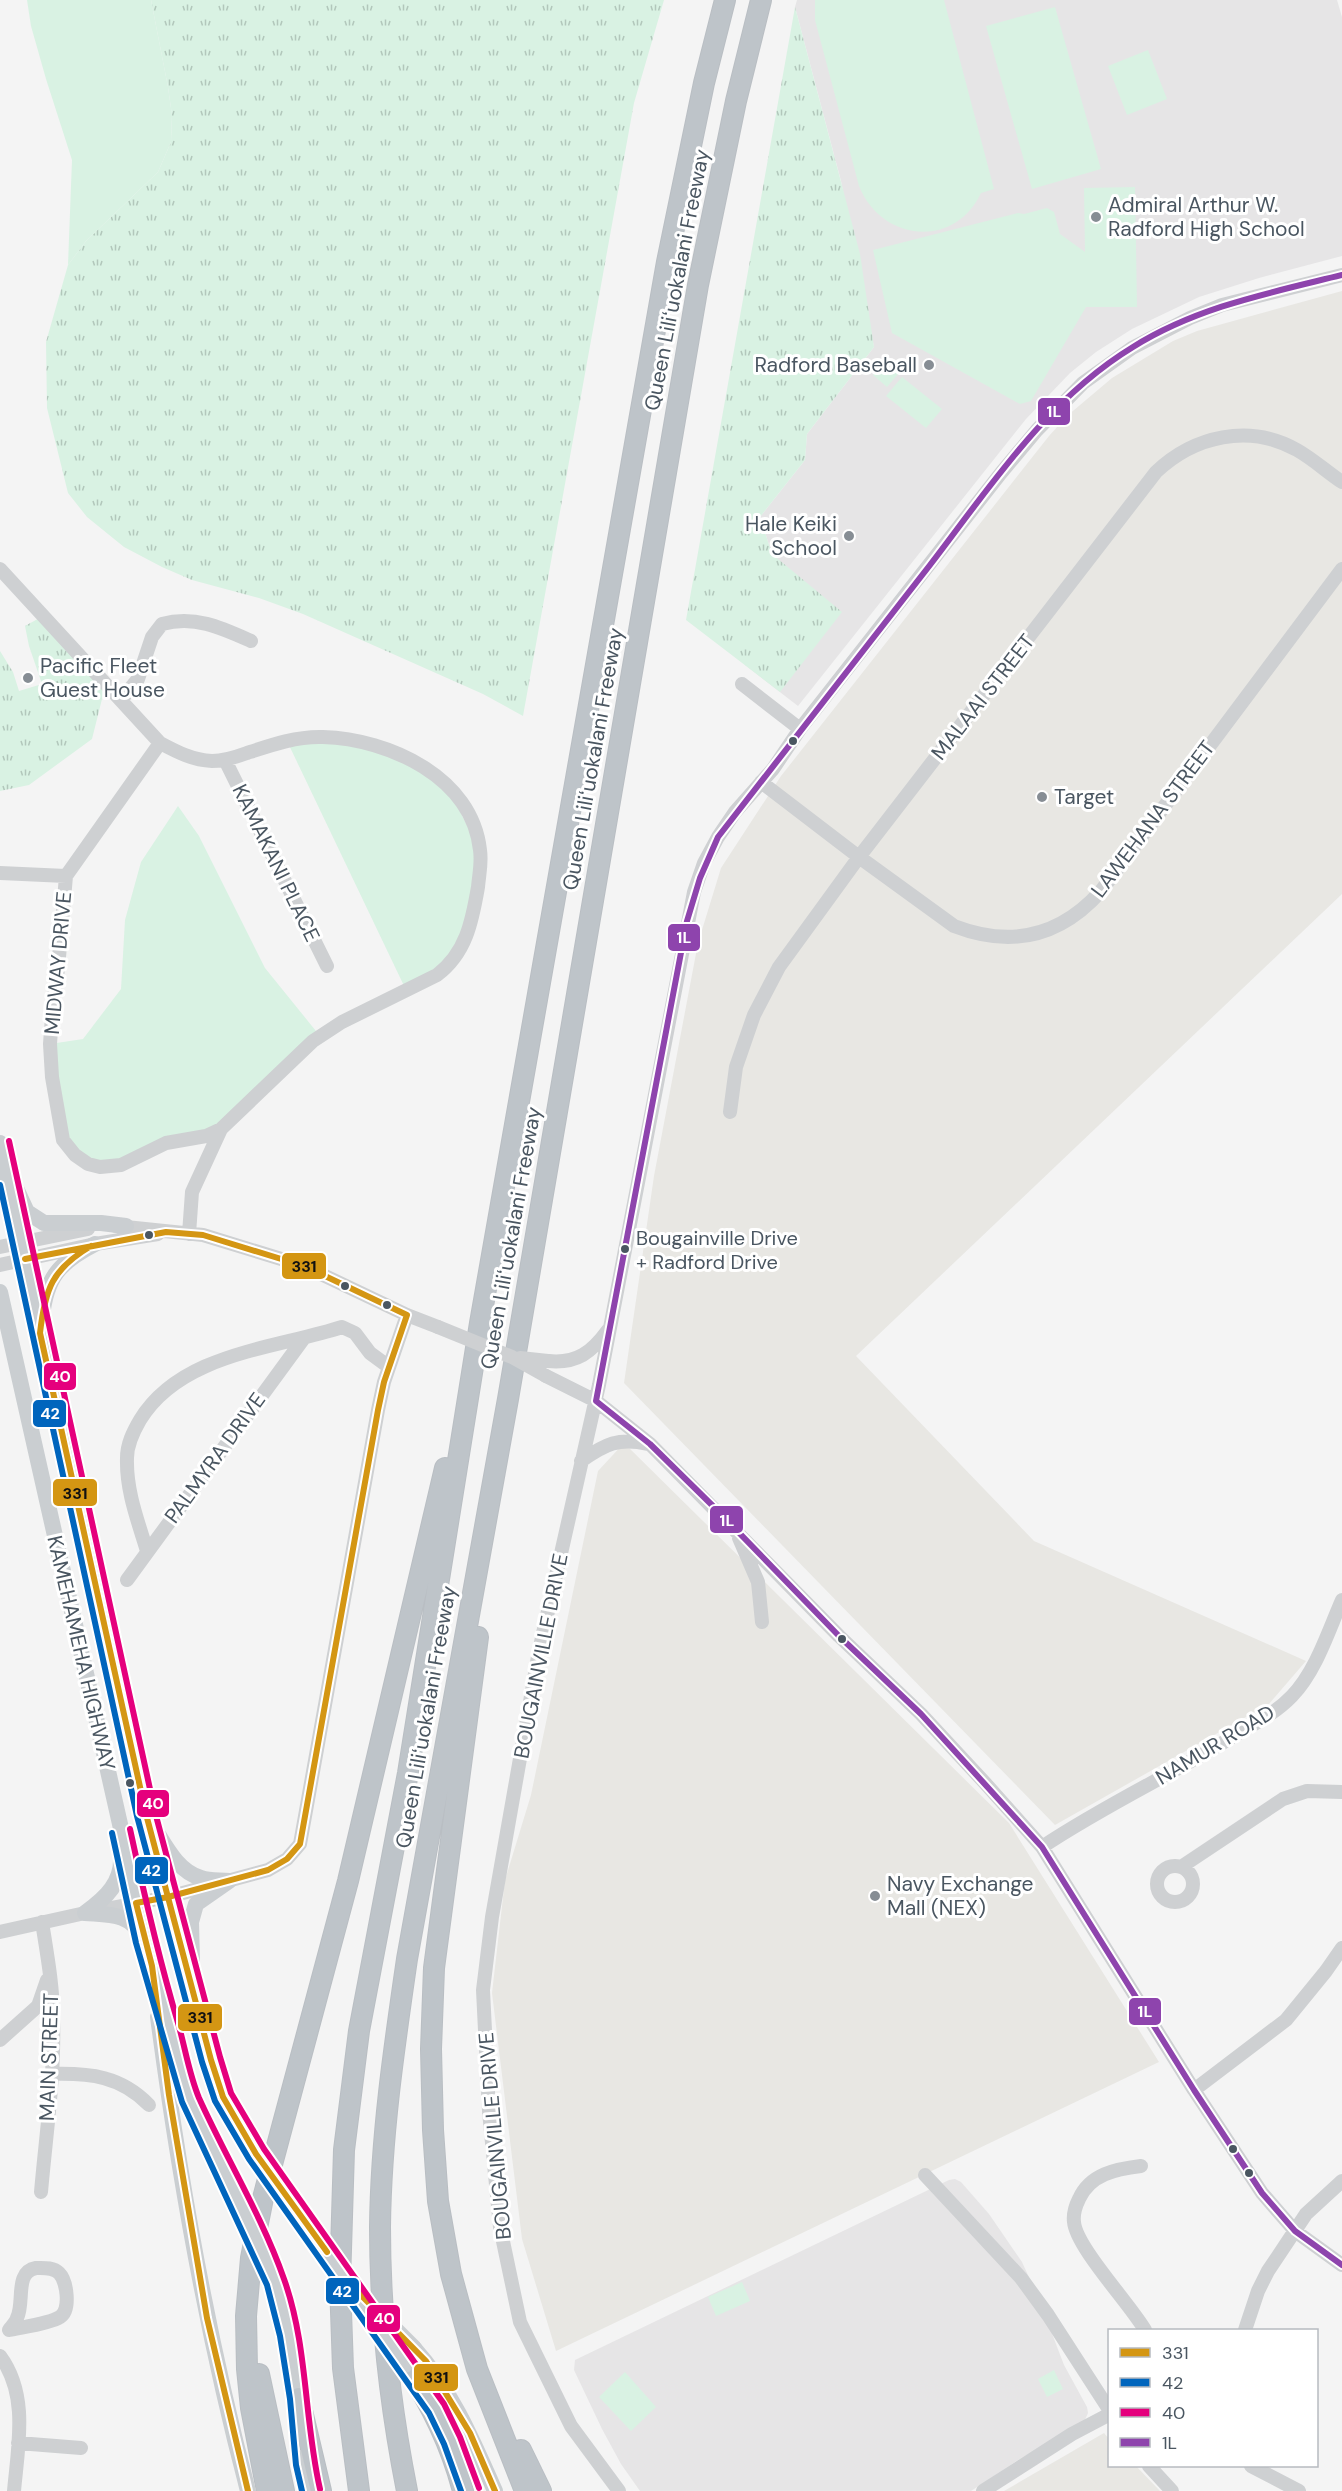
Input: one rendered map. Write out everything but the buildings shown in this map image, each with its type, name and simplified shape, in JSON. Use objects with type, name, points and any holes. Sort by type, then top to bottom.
[{"type":"highway","name":"Queen Liliʻuokalani Freeway","points":[[359,2491],[349,2423],[343,2358],[341,2208],[345,2140],[359,2031],[408,1773],[480,1323],[667,262],[704,83],[725,0]]},
{"type":"highway","name":"Queen Liliʻuokalani Freeway","points":[[407,2491],[392,2394],[382,2287],[380,2227],[387,2105],[407,1959],[508,1399],[698,285],[736,101],[762,0]]},
{"type":"highway","points":[[267,2491],[251,2408],[247,2369],[246,2316],[251,2258],[263,2198],[348,1881],[480,1323]]},
{"type":"highway","points":[[508,1399],[434,1968],[430,2049],[438,2201],[451,2274],[477,2369],[525,2491]]},
{"type":"highway","points":[[433,2130],[451,2246],[470,2321],[510,2428],[541,2491]]},
{"type":"highway","points":[[251,2258],[255,2303],[254,2351],[284,2491]]},
{"type":"highway","points":[[410,2356],[450,2450],[463,2491]]},
{"type":"highway","points":[[299,2398],[321,2491]]},
{"type":"main road","points":[[0,1139],[22,1202],[27,1212],[35,1218],[50,1224],[100,1223],[126,1226]]},
{"type":"main road","name":"KAMEHAMEHA HIGHWAY","points":[[0,1143],[146,1814],[223,2097],[256,2154],[349,2283],[410,2356],[440,2381],[470,2433],[495,2491]]},
{"type":"main road","points":[[40,1333],[45,1293],[51,1279],[66,1261],[95,1244]]},
{"type":"main road","name":"KAMEHAMEHA HIGHWAY","points":[[0,1292],[4,1322],[145,1941],[190,2099],[276,2283],[289,2334],[299,2398],[305,2464],[311,2491]]},
{"type":"main road","points":[[146,1814],[172,1857],[187,1871],[201,1878],[229,1881]]},
{"type":"main road","points":[[85,1912],[100,1902],[115,1885],[122,1869],[120,1824]]},
{"type":"main road","points":[[192,1986],[191,1922],[196,1904],[229,1881]]},
{"type":"main road","points":[[85,1912],[124,1918],[136,1925],[145,1941]]},
{"type":"main road","points":[[152,1965],[169,2095],[207,2318],[248,2491]]},
{"type":"main road","points":[[421,2385],[437,2406],[446,2425],[471,2491]]},
{"type":"street","name":"BOUGAINVILLE DRIVE","points":[[619,2491],[571,2426],[520,2322],[501,2227],[489,2111],[483,1990],[492,1917],[539,1651],[596,1401],[687,921],[704,864],[718,837],[735,812],[761,782],[800,729],[1036,430],[1083,383],[1105,365],[1159,332],[1222,305],[1342,275]]},
{"type":"street","name":"MALAAI STREET","points":[[730,1112],[736,1066],[754,1016],[780,968],[859,857],[1149,481],[1168,461],[1214,438],[1257,436],[1296,450],[1342,483]]},
{"type":"street","points":[[0,569],[160,743],[191,758],[212,761],[225,760],[287,741],[322,736],[375,746],[401,754],[446,783],[460,801],[477,834],[480,860],[470,927],[463,947],[448,966],[436,975],[342,1022],[313,1041],[221,1129],[192,1192],[189,1234]]},
{"type":"street","name":"LAWEHANA STREET","points":[[761,782],[938,916],[971,932],[1006,938],[1034,934],[1059,925],[1089,904],[1101,891],[1342,569]]},
{"type":"street","points":[[122,700],[138,679],[152,637],[162,624],[200,621],[215,624],[251,641]]},
{"type":"street","points":[[742,684],[800,729]]},
{"type":"street","name":"MIDWAY DRIVE","points":[[160,743],[66,876],[50,1044],[52,1077],[63,1140],[82,1161],[105,1167],[121,1165],[166,1143],[206,1136],[221,1129]]},
{"type":"street","name":"KAMAKANI PLACE","points":[[225,760],[327,966]]},
{"type":"street","points":[[0,873],[66,876]]},
{"type":"street","points":[[0,1247],[81,1229],[126,1226],[203,1235],[304,1266],[407,1315],[512,1357],[596,1401],[650,1444],[839,1636],[921,1714],[1042,1847],[1194,2090],[1262,2193],[1295,2231],[1342,2265]]},
{"type":"street","points":[[0,1265],[95,1244],[166,1232]]},
{"type":"street","points":[[0,1932],[85,1912],[168,1897],[268,1870],[287,1859],[300,1844],[378,1410],[389,1367],[407,1315]]},
{"type":"street","points":[[147,1551],[129,1493],[127,1457],[132,1434],[150,1404],[176,1383],[210,1364],[342,1327],[349,1329],[370,1353],[389,1367]]},
{"type":"street","points":[[512,1357],[567,1362],[582,1357],[592,1350],[609,1328]]},
{"type":"street","name":"PALMYRA DRIVE","points":[[127,1580],[304,1338]]},
{"type":"street","points":[[581,1461],[603,1445],[634,1441],[650,1444]]},
{"type":"street","points":[[736,1530],[758,1582],[762,1622]]},
{"type":"street","name":"NAMUR ROAD","points":[[1042,1847],[1074,1826],[1262,1719],[1291,1697],[1302,1684],[1319,1653],[1342,1600]]},
{"type":"street","points":[[1181,1867],[1283,1799],[1307,1791],[1342,1792]]},
{"type":"street","name":"MAIN STREET","points":[[41,2192],[54,2018],[50,1968],[42,1922]]},
{"type":"street","points":[[1194,2090],[1286,2020],[1342,1948]]},
{"type":"street","points":[[0,2040],[38,2006],[44,1993],[50,1968]]},
{"type":"street","points":[[51,2074],[83,2073],[108,2078],[131,2088],[149,2105]]},
{"type":"street","points":[[1141,2166],[1110,2171],[1087,2185],[1077,2203],[1074,2222],[1078,2236],[1087,2251],[1144,2329]]},
{"type":"street","points":[[925,2175],[1021,2278],[1048,2315],[1108,2410]]},
{"type":"street","points":[[1246,2329],[1268,2271],[1306,2214],[1342,2181]]},
{"type":"street","points":[[36,2268],[57,2271],[62,2278],[67,2300],[64,2314],[58,2318],[4,2334],[17,2319],[25,2273],[36,2268]]},
{"type":"street","points":[[0,2356],[13,2379],[20,2416],[14,2491]]},
{"type":"street","points":[[983,2491],[1072,2434],[1108,2414]]},
{"type":"street","points":[[18,2443],[81,2448]]},
{"type":"street","points":[[1150,2467],[1172,2491]]},
{"type":"street","points":[[1253,2467],[1299,2491]]},
{"type":"shaded area","name":"Admiral Arthur W. Radford High School","points":[[797,0],[1337,0],[1342,17],[1342,256],[1199,297],[1132,329],[1096,352],[1070,373],[1026,419],[798,706],[745,665],[772,554],[760,517],[805,460],[807,434],[874,347],[841,181],[795,7]]},
{"type":"shaded area","points":[[1342,291],[1342,894],[856,1356],[1034,1541],[1306,1661],[1269,1704],[1055,1825],[624,1383],[654,1176],[698,943],[721,868],[781,776],[1067,416],[1112,378],[1173,341],[1197,331]]},
{"type":"shaded area","points":[[624,1443],[1009,1823],[1159,2062],[556,2351],[522,2239],[492,1993],[505,1880],[531,1795],[598,1471]]},
{"type":"shaded area","points":[[955,2179],[961,2182],[989,2214],[1022,2262],[1064,2365],[1087,2407],[1088,2413],[1084,2422],[1018,2460],[971,2491],[640,2491],[621,2464],[602,2429],[574,2370],[575,2360]]},
{"type":"shaded area","points":[[1104,2433],[1108,2438],[1108,2467],[1137,2467],[1160,2491],[1004,2491]]},
{"type":"green space","points":[[27,0],[151,0],[168,87],[172,115],[171,142],[158,172],[86,241],[68,265],[72,160],[31,26]]},
{"type":"green space","points":[[151,0],[664,0],[634,103],[523,716],[483,694],[303,614],[259,598],[192,580],[162,567],[124,547],[87,517],[68,493],[47,408],[46,342],[68,265],[86,241],[158,172],[171,142],[172,115]]},
{"type":"green space","points":[[815,0],[944,0],[994,189],[981,193],[969,211],[954,224],[936,230],[918,231],[900,227],[884,218],[869,204],[859,186],[815,20]]},
{"type":"green space","points":[[795,7],[860,254],[874,347],[807,434],[805,460],[760,517],[772,554],[842,612],[780,692],[686,620]]},
{"type":"green space","points":[[1055,7],[1101,169],[1032,189],[986,26]]},
{"type":"green space","points":[[1148,50],[1167,99],[1127,115],[1108,66]]},
{"type":"green space","points":[[1135,187],[1137,307],[1086,307],[1031,401],[1020,404],[892,333],[873,250],[1018,213],[1024,214],[1047,208],[1054,212],[1060,234],[1085,252],[1084,188]]},
{"type":"green space","points":[[884,363],[898,374],[887,387],[873,375]]},
{"type":"green space","points":[[902,377],[942,409],[926,428],[886,396]]},
{"type":"green space","points":[[43,616],[106,683],[92,739],[29,785],[0,791],[0,651],[13,672],[19,691],[42,684],[25,626]]},
{"type":"green space","points":[[287,741],[375,746],[446,783],[480,852],[463,947],[406,990]]},
{"type":"green space","points":[[178,806],[199,836],[265,968],[320,1036],[236,1118],[105,1167],[70,1150],[50,1044],[83,1039],[121,989],[125,920],[141,862]]},
{"type":"green space","points":[[742,2282],[750,2301],[716,2316],[708,2297]]},
{"type":"green space","points":[[1054,2370],[1063,2389],[1047,2397],[1038,2379]]},
{"type":"green space","points":[[625,2372],[656,2407],[631,2431],[599,2397]]},
{"type":"transit line","name":"1L","points":[[1342,275],[1234,303],[1182,321],[1133,347],[1102,368],[1073,392],[1047,418],[998,475],[718,837],[700,878],[687,921],[596,1401],[650,1444],[717,1510],[839,1636],[921,1714],[1042,1847],[1194,2090],[1262,2193],[1295,2231],[1342,2265]]},
{"type":"transit line","name":"40","points":[[9,1141],[155,1812],[231,2093],[264,2149],[444,2404],[460,2437],[479,2488]]},
{"type":"transit line","name":"42","points":[[0,1185],[137,1816],[202,2062],[215,2101],[249,2159],[429,2413],[444,2444],[461,2491]]},
{"type":"transit line","name":"331","points":[[25,1259],[166,1232],[203,1235],[304,1266],[407,1315],[384,1382],[378,1410],[300,1844],[287,1859],[268,1870],[168,1897],[136,1903],[152,1966],[169,2095],[207,2318],[248,2491]]},
{"type":"transit line","name":"331","points":[[91,1246],[67,1263],[53,1282],[48,1292],[40,1333],[146,1814],[211,2060],[223,2097],[256,2154],[327,2252]]},
{"type":"transit line","name":"40","points":[[130,1829],[158,1951],[199,2098],[255,2210],[292,2304],[298,2330],[320,2489]]},
{"type":"transit line","name":"42","points":[[112,1833],[136,1943],[182,2102],[267,2285],[280,2336],[290,2399],[296,2465],[302,2491]]},
{"type":"transit line","name":"331","points":[[349,2283],[426,2361],[470,2433],[495,2491]]},
{"type":"place","name":"Admiral Arthur W. Radford High School","points":[[1096,217]]},
{"type":"place","name":"Radford Baseball","points":[[929,365]]},
{"type":"place","name":"Hale Keiki School","points":[[849,536]]},
{"type":"place","name":"Pacific Fleet Guest House","points":[[28,678]]},
{"type":"place","name":"Target","points":[[1042,797]]},
{"type":"place","name":"Bougainville Drive + Radford Drive","points":[[625,1249]]},
{"type":"place","name":"Navy Exchange Mall (NEX)","points":[[875,1896]]}]
